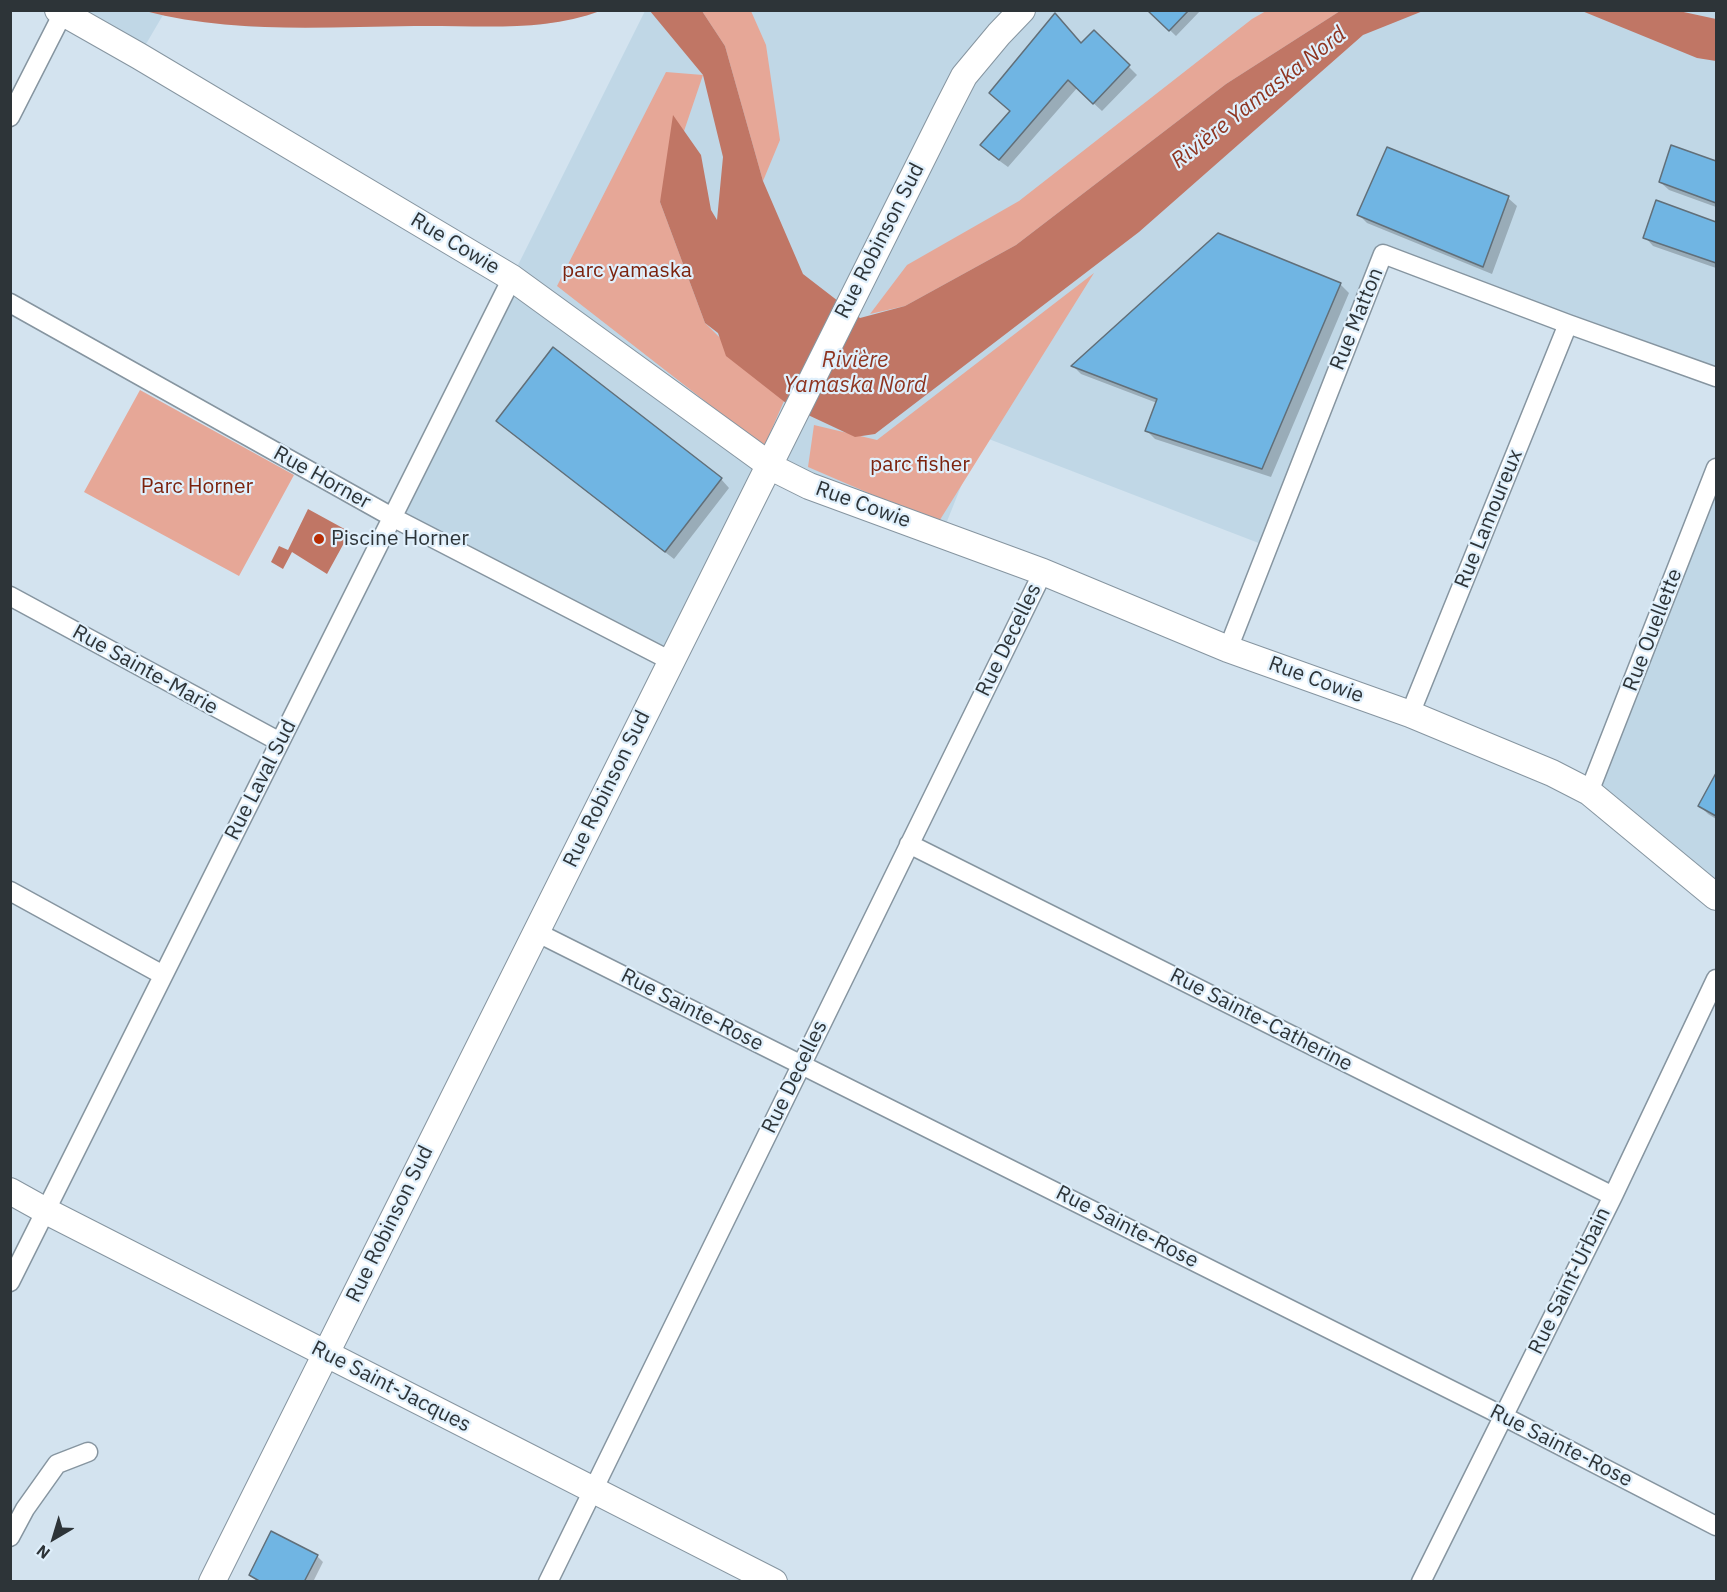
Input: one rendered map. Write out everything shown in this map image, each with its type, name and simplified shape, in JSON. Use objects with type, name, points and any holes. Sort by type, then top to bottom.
[{"type":"street","name":"Rue Robinson Sud","points":[[212,1581],[851,297],[964,76],[1022,10]]},
{"type":"street","points":[[10,117],[61,12]]},
{"type":"street","name":"Rue Cowie","points":[[61,12],[512,278],[772,456],[809,486],[1043,572],[1228,649],[1410,714],[1552,773],[1589,792],[1716,897]]},
{"type":"street","name":"Rue Matton","points":[[1228,649],[1383,254],[1716,377]]},
{"type":"street","name":"Rue Laval Sud","points":[[10,1282],[512,278]]},
{"type":"street","name":"Rue Horner","points":[[10,303],[392,517],[671,661]]},
{"type":"street","name":"Rue Lamoureux","points":[[1410,714],[1568,324]]},
{"type":"street","name":"Rue Ouellette","points":[[1589,792],[1716,468]]},
{"type":"street","name":"Rue Decelles","points":[[548,1581],[1043,572]]},
{"type":"street","name":"Rue Sainte-Marie","points":[[10,596],[280,742]]},
{"type":"street","name":"Rue Sainte-Catherine","points":[[909,844],[1613,1196]]},
{"type":"street","points":[[10,891],[164,975]]},
{"type":"street","name":"Rue Sainte-Rose","points":[[536,932],[1503,1416],[1716,1526]]},
{"type":"street","name":"Rue Saint-Urbain","points":[[1421,1581],[1613,1196],[1716,979]]},
{"type":"street","name":"Rue Saint-Jacques","points":[[10,1191],[774,1581]]},
{"type":"street","points":[[10,1537],[25,1509],[57,1464],[88,1452]]},
{"type":"shaded area","points":[[58,11],[600,11],[540,25],[251,27],[163,15],[139,56]]},
{"type":"shaded area","points":[[645,11],[1716,11],[1716,377],[1383,254],[1269,547],[981,436],[942,534],[768,465],[671,661],[392,517]]},
{"type":"shaded area","points":[[1716,468],[1716,897],[1589,792]]},
{"type":"green space","points":[[702,11],[751,11],[766,45],[780,140],[763,181],[725,46]]},
{"type":"green space","points":[[1266,11],[1340,11],[1226,84],[1016,245],[905,306],[870,314],[907,265],[1019,201],[1252,19]]},
{"type":"green space","name":"parc yamaska","points":[[666,72],[703,75],[660,202],[705,323],[784,401],[764,447],[557,286]]},
{"type":"green space","name":"parc fisher","points":[[1094,273],[938,523],[808,467],[814,425],[877,440]]},
{"type":"green space","name":"Parc Horner","points":[[140,390],[294,475],[239,576],[84,492]]},
{"type":"water","points":[[145,11],[600,11],[578,18],[532,25],[279,28],[212,23]]},
{"type":"water","name":"Rivière Yamaska Nord","points":[[650,11],[702,11],[725,46],[763,181],[803,274],[860,318],[905,306],[1016,245],[1226,84],[1340,11],[1423,11],[1363,35],[1139,232],[875,434],[855,437],[791,407],[726,356],[718,333],[705,323],[660,202],[673,115],[701,155],[711,210],[717,220],[723,157],[703,75]]},
{"type":"water","points":[[1582,11],[1679,11],[1716,19],[1716,61],[1697,58]]},
{"type":"water","name":"Piscine Horner","points":[[308,509],[350,532],[327,574],[292,552],[283,569],[271,562],[279,546],[288,550]]},
{"type":"building","points":[[1147,10],[1189,10],[1169,31]]},
{"type":"building","points":[[1055,13],[1081,43],[1094,30],[1130,65],[1093,104],[1068,80],[999,160],[980,145],[1010,111],[989,93]]},
{"type":"building","points":[[1671,145],[1716,161],[1716,203],[1659,182]]},
{"type":"building","points":[[1387,147],[1509,196],[1483,267],[1357,215]]},
{"type":"building","points":[[1656,200],[1716,222],[1716,263],[1643,238]]},
{"type":"building","points":[[1218,233],[1341,283],[1262,469],[1145,431],[1157,399],[1071,366]]},
{"type":"building","points":[[553,347],[722,478],[665,552],[496,421]]},
{"type":"building","points":[[1716,773],[1716,816],[1698,806]]},
{"type":"building","points":[[271,1531],[318,1555],[304,1582],[261,1582],[249,1575]]},
{"type":"place","name":"Piscine Horner","points":[[319,539]]}]
